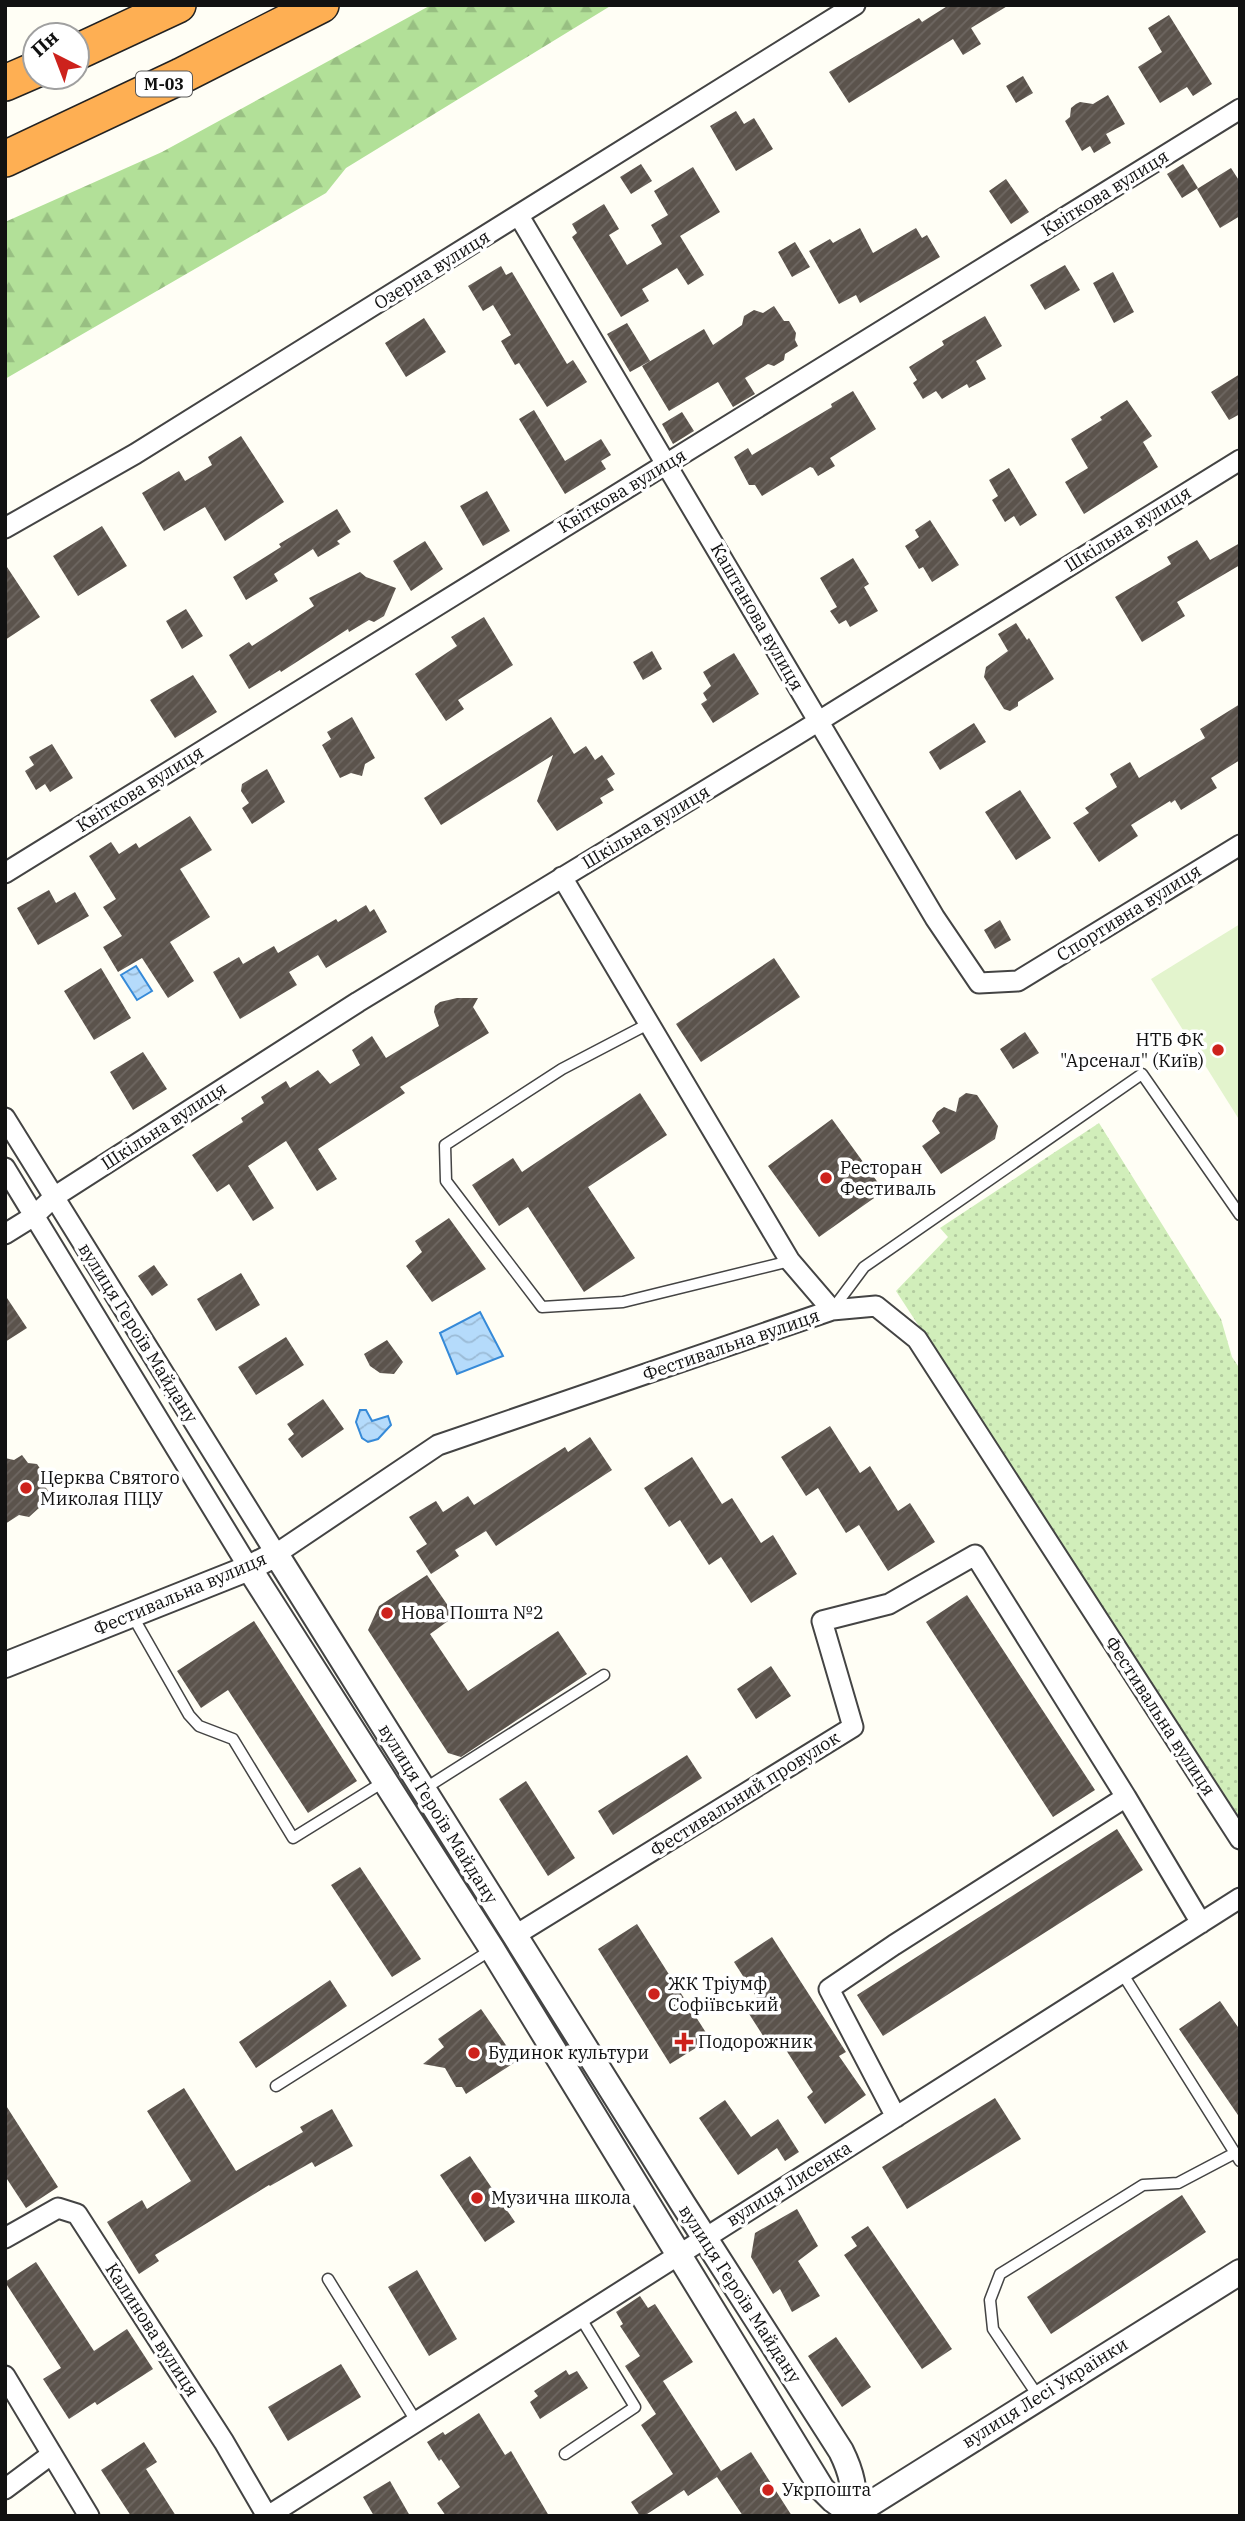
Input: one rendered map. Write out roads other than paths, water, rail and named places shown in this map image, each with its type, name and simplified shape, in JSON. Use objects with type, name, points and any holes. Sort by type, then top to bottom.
[{"type":"highway","points":[[91,45],[178,5]]},
{"type":"highway","name":"М-03","points":[[5,159],[181,76],[321,5]]},
{"type":"street","name":"Озерна вулиця","points":[[5,528],[135,454],[855,5]]},
{"type":"street","name":"Квіткова вулиця","points":[[5,873],[1240,109]]},
{"type":"street","name":"Каштанова вулиця","points":[[519,216],[935,918],[979,983],[1018,981]]},
{"type":"street","name":"Шкільна вулиця","points":[[5,1234],[34,1216],[54,1197],[358,1002],[818,722],[1240,460]]},
{"type":"street","name":"Спортивна вулиця","points":[[1018,981],[1240,845]]},
{"type":"street","points":[[562,877],[790,1261],[832,1310]]},
{"type":"street","name":"вулиця Героїв Майдану","points":[[5,1118],[514,1936],[841,2451],[851,2470],[855,2487],[853,2515]]},
{"type":"street","name":"вулиця Героїв Майдану","points":[[5,1168],[249,1568],[492,1949],[822,2489],[853,2515]]},
{"type":"street","name":"Фестивальна вулиця","points":[[5,1665],[249,1568],[276,1553],[438,1445],[832,1310],[876,1306],[917,1339],[1240,1839]]},
{"type":"street","name":"Фестивальний провулок","points":[[514,1936],[853,1727],[822,1621],[889,1604],[975,1555],[1126,1797]]},
{"type":"street","points":[[896,2117],[829,1989],[1126,1797],[1201,1923]]},
{"type":"street","name":"вулиця Лисенка","points":[[267,2516],[1240,1898]]},
{"type":"street","name":"Калинова вулиця","points":[[5,2238],[58,2208],[78,2214],[224,2442],[267,2516]]},
{"type":"street","name":"вулиця Лесі Українки","points":[[853,2515],[1240,2272]]},
{"type":"street","points":[[7,2383],[89,2516]]},
{"type":"street","points":[[5,2489],[52,2454]]},
{"type":"lane","points":[[650,1023],[562,1069],[445,1145],[446,1181],[542,1307],[623,1303],[790,1261]]},
{"type":"lane","points":[[832,1310],[864,1267],[1142,1074],[1240,1215]]},
{"type":"lane","points":[[131,1615],[189,1715],[199,1726],[233,1739],[293,1838],[386,1780]]},
{"type":"lane","points":[[423,1789],[604,1675]]},
{"type":"lane","points":[[275,2086],[492,1949]]},
{"type":"lane","points":[[1039,2397],[993,2329],[990,2300],[1000,2274],[1143,2185],[1178,2183],[1237,2157],[1122,1973]]},
{"type":"lane","points":[[328,2279],[416,2421]]},
{"type":"lane","points":[[565,2454],[635,2407],[580,2317]]},
{"type":"water","points":[[136,966],[152,991],[137,1000],[121,975]]},
{"type":"water","points":[[480,1312],[503,1356],[457,1374],[440,1333]]},
{"type":"water","points":[[360,1410],[366,1410],[372,1421],[388,1416],[391,1425],[378,1439],[368,1442],[362,1438],[356,1422]]},
{"type":"place","name":"НТБ ФК \"Арсенал\" (Київ)","points":[[1218,1050]]},
{"type":"place","name":"Ресторан Фестиваль","points":[[826,1178]]},
{"type":"place","name":"Церква Святого Миколая ПЦУ","points":[[26,1488]]},
{"type":"place","name":"Нова Пошта №2","points":[[387,1613]]},
{"type":"place","name":"ЖК Тріумф Софіївський","points":[[654,1994]]},
{"type":"place","name":"Подорожник","points":[[684,2042]]},
{"type":"place","name":"Будинок культури","points":[[474,2053]]},
{"type":"place","name":"Музична школа","points":[[477,2198]]},
{"type":"place","name":"Укрпошта","points":[[768,2490]]}]
